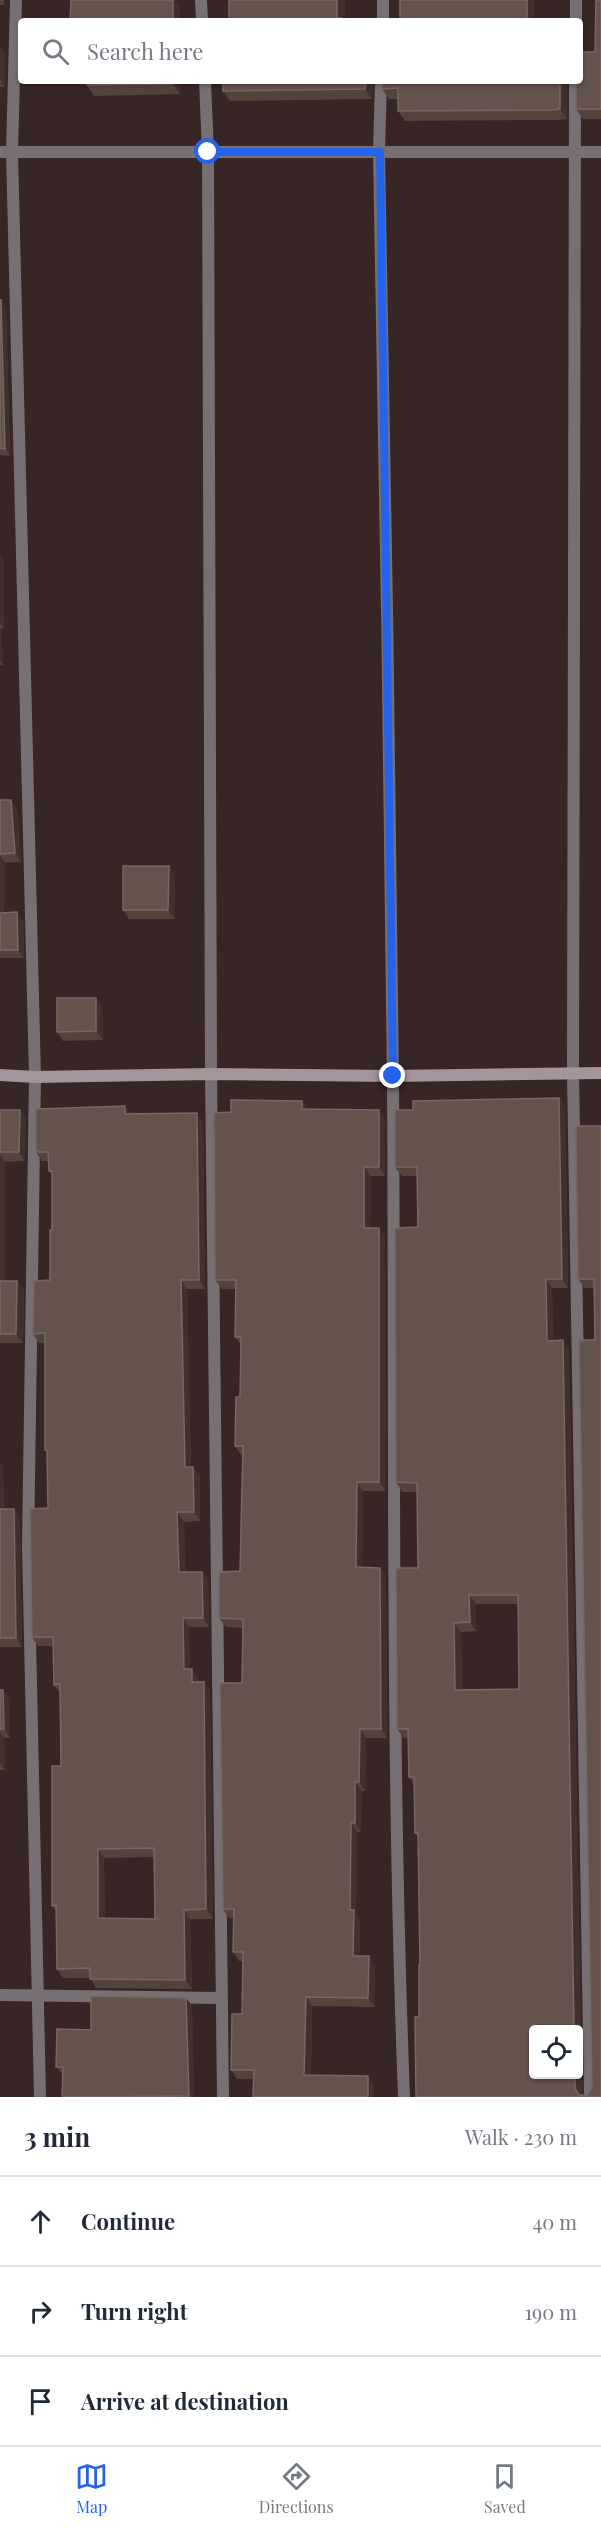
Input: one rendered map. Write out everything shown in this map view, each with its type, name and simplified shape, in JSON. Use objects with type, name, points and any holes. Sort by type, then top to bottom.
[{"type":"street","points":[[16,0],[6,152],[35,1077],[28,1546],[40,2097]]},
{"type":"street","points":[[201,0],[202,18]]},
{"type":"street","points":[[383,0],[383,18]]},
{"type":"street","points":[[576,0],[576,18]]},
{"type":"street","points":[[205,84],[208,152],[211,1074],[223,2097]]},
{"type":"street","points":[[381,84],[393,1076],[394,1698],[404,2097]]},
{"type":"street","points":[[575,84],[573,1072],[590,2097]]},
{"type":"street","points":[[6,152],[601,152]]},
{"type":"street","points":[[0,1075],[35,1077],[211,1074],[393,1076],[601,1073]]},
{"type":"street","points":[[0,1995],[221,1998]]},
{"type":"building","points":[[71,0],[173,0],[173,18],[70,18]]},
{"type":"building","points":[[229,0],[337,0],[337,18],[229,18]]},
{"type":"building","points":[[400,0],[527,0],[527,18],[400,18]]},
{"type":"building","points":[[596,0],[601,0],[601,109],[576,109],[576,84],[583,84],[583,52],[595,52]]},
{"type":"building","points":[[87,84],[173,84],[87,85]]},
{"type":"building","points":[[223,84],[366,84],[365,89],[223,91]]},
{"type":"building","points":[[382,84],[560,84],[560,109],[398,111],[398,88],[382,89]]},
{"type":"building","points":[[1,300],[5,449],[0,448]]},
{"type":"building","points":[[0,800],[11,800],[15,853],[0,854]]},
{"type":"building","points":[[123,866],[169,866],[168,910],[123,910]]},
{"type":"building","points":[[17,912],[18,950],[0,950],[0,913]]},
{"type":"building","points":[[57,998],[96,998],[96,1031],[57,1032]]},
{"type":"building","points":[[559,1098],[562,1279],[546,1279],[547,1341],[563,1340],[574,2025],[529,2025],[529,2079],[575,2079],[575,2088],[579,2095],[587,2095],[592,2088],[579,1340],[595,1340],[594,1279],[578,1279],[576,1126],[601,1126],[601,2097],[416,2097],[415,2017],[419,2017],[420,1965],[418,1833],[415,1833],[414,1777],[409,1777],[408,1729],[397,1729],[396,1568],[418,1568],[417,1483],[396,1482],[395,1228],[418,1227],[417,1167],[395,1167],[395,1110],[413,1110],[413,1101]],"holes":[[[469,1595],[518,1595],[519,1689],[455,1690],[454,1623],[470,1622]]]},
{"type":"building","points":[[231,1100],[302,1101],[302,1109],[379,1110],[379,1167],[364,1167],[364,1228],[379,1228],[379,1482],[357,1482],[356,1567],[380,1568],[381,1729],[360,1729],[359,1782],[355,1782],[355,1823],[351,1823],[350,1910],[354,1910],[353,1956],[369,1956],[368,1998],[306,1997],[304,2075],[368,2076],[368,2097],[253,2097],[254,2070],[231,2070],[232,2014],[242,2014],[243,1952],[233,1952],[234,1909],[223,1909],[220,1683],[242,1683],[243,1619],[219,1618],[219,1572],[240,1571],[243,1446],[235,1446],[236,1397],[240,1397],[241,1337],[235,1337],[236,1280],[215,1280],[214,1113],[231,1112]]},
{"type":"building","points":[[125,1106],[125,1114],[197,1113],[199,1280],[181,1280],[185,1467],[193,1467],[194,1512],[177,1512],[179,1572],[202,1572],[203,1618],[183,1618],[184,1669],[192,1669],[192,1682],[204,1682],[206,1909],[184,1910],[185,1980],[90,1979],[90,1968],[57,1969],[56,1905],[52,1906],[52,1766],[61,1766],[60,1684],[54,1685],[53,1637],[32,1637],[30,1509],[48,1508],[47,1450],[45,1450],[45,1333],[33,1334],[34,1281],[50,1280],[50,1230],[52,1230],[52,1171],[49,1171],[48,1152],[36,1152],[36,1109]],"holes":[[[154,1848],[155,1919],[98,1918],[98,1849]]]},
{"type":"building","points":[[0,1110],[20,1110],[19,1152],[0,1152]]},
{"type":"building","points":[[0,1281],[17,1281],[16,1334],[0,1334]]},
{"type":"building","points":[[0,1509],[14,1509],[16,1638],[0,1638]]},
{"type":"building","points":[[0,1690],[3,1690],[4,1729],[0,1729]]},
{"type":"building","points":[[91,1996],[186,1998],[189,2096],[62,2097],[63,2067],[56,2067],[57,2029],[91,2030]]},
{"type":"route","points":[[208,152],[380,152],[393,1076]]}]
